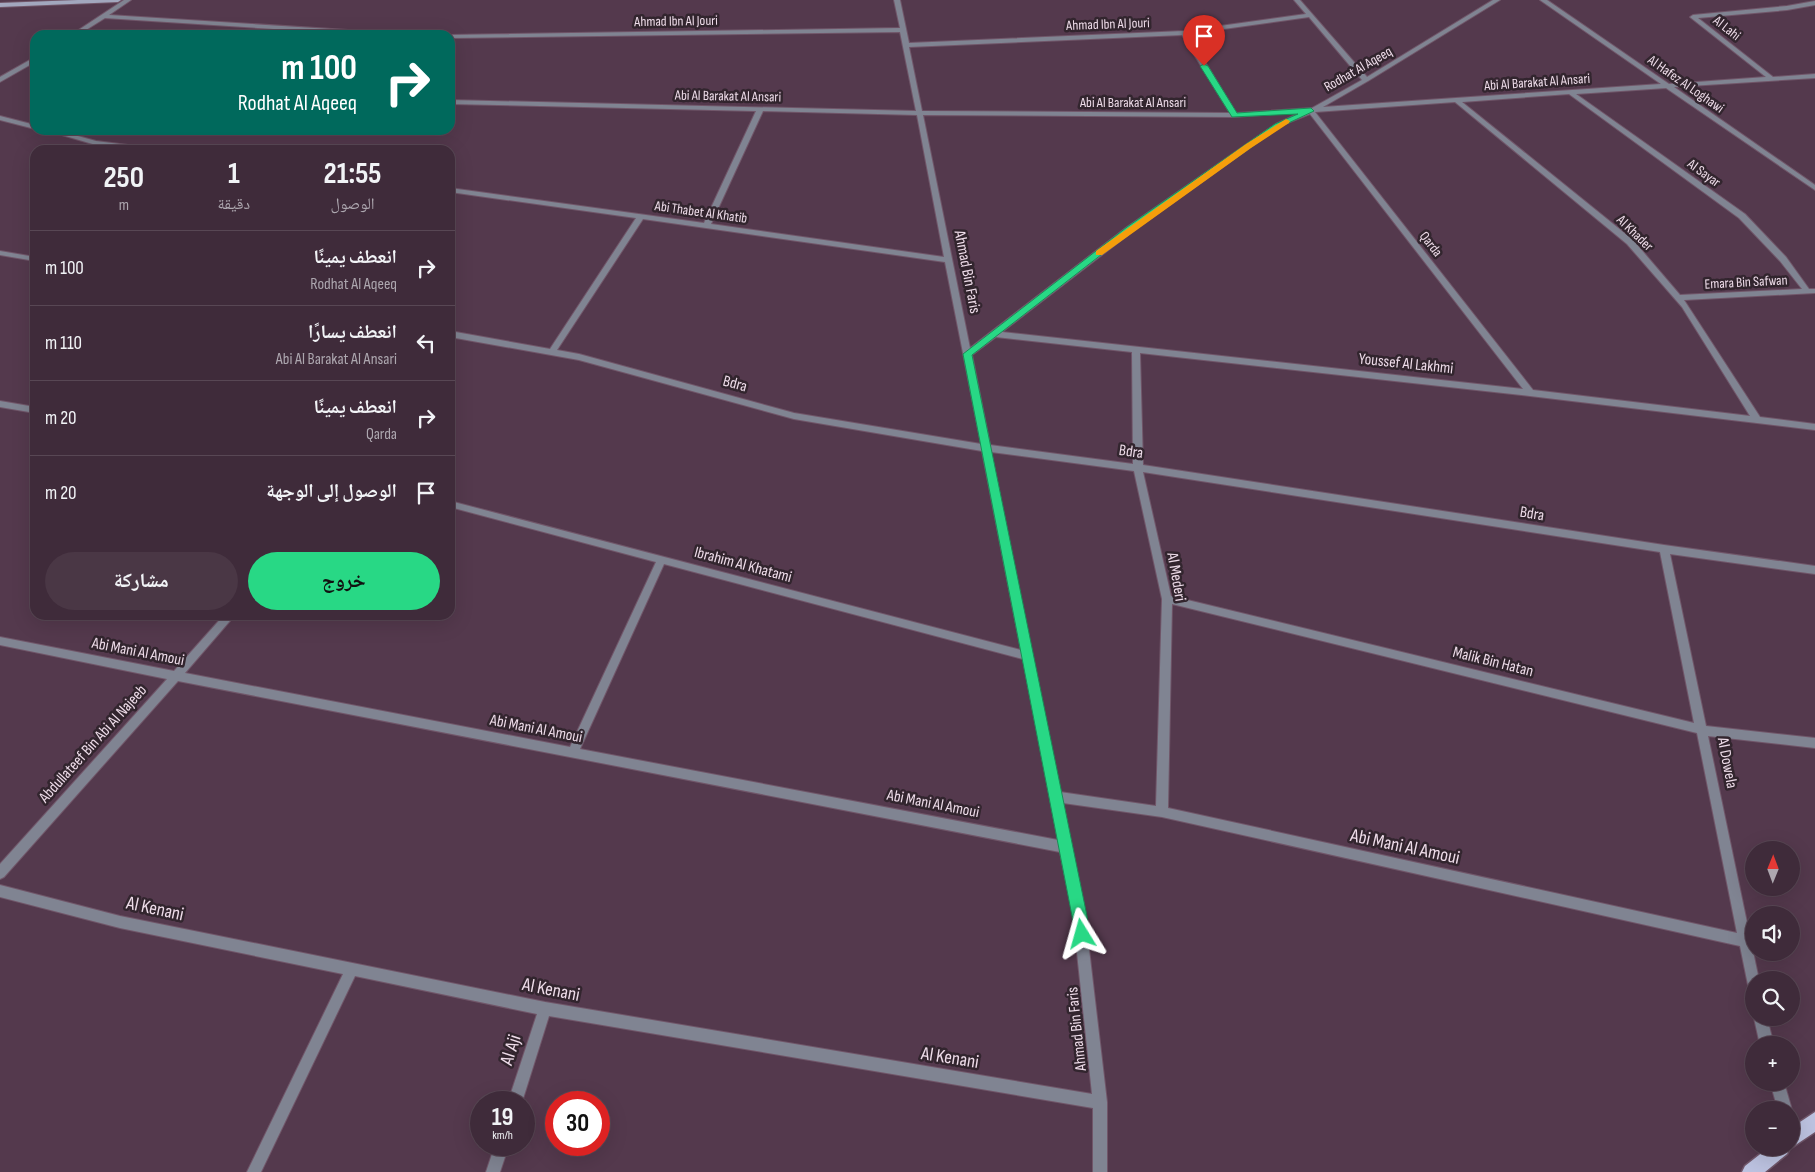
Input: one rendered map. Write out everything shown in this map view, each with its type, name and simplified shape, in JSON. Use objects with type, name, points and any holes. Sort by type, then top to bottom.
[{"type":"main road","points":[[0,5],[118,0]]},
{"type":"main road","points":[[1800,1131],[1815,1121]]},
{"type":"main road","points":[[1751,1172],[1769,1156]]},
{"type":"street","points":[[82,30],[128,0]]},
{"type":"street","name":"Ahmad Bin Faris","points":[[897,0],[1080,916],[1100,1102],[1100,1172]]},
{"type":"street","points":[[1297,0],[1366,80]]},
{"type":"street","name":"Rodhat Al Aqeeq","points":[[968,354],[1130,229],[1278,125],[1311,111],[1366,80],[1496,0]]},
{"type":"street","name":"Al Hafez Al Loghawi","points":[[1543,0],[1815,188]]},
{"type":"street","name":"Al Lahi","points":[[1772,79],[1693,17],[1787,8],[1815,3]]},
{"type":"street","name":"Ahmad Ibn Al Jouri","points":[[906,45],[1184,33],[1310,14]]},
{"type":"street","points":[[105,16],[318,30]]},
{"type":"street","name":"Ahmad Ibn Al Jouri","points":[[455,36],[903,30]]},
{"type":"street","points":[[1184,33],[1234,115]]},
{"type":"street","points":[[0,80],[30,62]]},
{"type":"street","points":[[24,65],[30,66]]},
{"type":"street","name":"Abi Al Barakat Al Ansari","points":[[455,102],[920,113],[1234,115],[1815,76]]},
{"type":"street","name":"Al Sayar","points":[[1571,93],[1742,216],[1811,291]]},
{"type":"street","name":"Al Khader","points":[[1456,100],[1630,242],[1685,306],[1757,420]]},
{"type":"street","points":[[707,225],[760,110]]},
{"type":"street","name":"Qarda","points":[[1311,111],[1530,393]]},
{"type":"street","points":[[0,118],[30,126]]},
{"type":"street","points":[[66,135],[112,145]]},
{"type":"street","name":"Abi Thabet Al Khatib","points":[[455,191],[949,260]]},
{"type":"street","points":[[552,352],[641,216]]},
{"type":"street","points":[[0,253],[30,258]]},
{"type":"street","name":"Emara Bin Safwan","points":[[1678,298],[1811,291]]},
{"type":"street","name":"Youssef Al Lakhmi","points":[[994,334],[1530,393],[1815,427]]},
{"type":"street","name":"Bdra","points":[[455,335],[579,357],[794,416],[986,448],[1138,468],[1664,549],[1815,570]]},
{"type":"street","name":"Al Mederi","points":[[1136,349],[1138,468],[1167,599],[1162,812]]},
{"type":"street","points":[[0,404],[30,409]]},
{"type":"street","name":"Ibrahim Al Khatami","points":[[455,505],[1027,656]]},
{"type":"street","name":"Al Dowela","points":[[1664,549],[1745,941]]},
{"type":"street","points":[[573,752],[662,559]]},
{"type":"street","name":"Malik Bin Hatan","points":[[1167,599],[1702,730],[1815,743]]},
{"type":"street","name":"Abdullateef Bin Abi Al Najeeb","points":[[0,873],[226,620]]},
{"type":"street","name":"Abi Mani Al Amoui","points":[[0,641],[1065,847]]},
{"type":"street","name":"Abi Mani Al Amoui","points":[[1056,797],[1162,812],[1745,941]]},
{"type":"street","name":"Al Kenani","points":[[0,891],[120,922],[545,1009],[1100,1102]]},
{"type":"street","points":[[254,1172],[352,969]]},
{"type":"street","name":"Al Aji","points":[[519,1091],[545,1009]]},
{"type":"street","points":[[493,1172],[498,1156]]},
{"type":"slow traffic","points":[[1099,253],[1130,229],[1286,121]]},
{"type":"route","points":[[1082,934],[1080,916],[968,354],[1130,229],[1278,125],[1311,111],[1234,115],[1204,66]]}]
